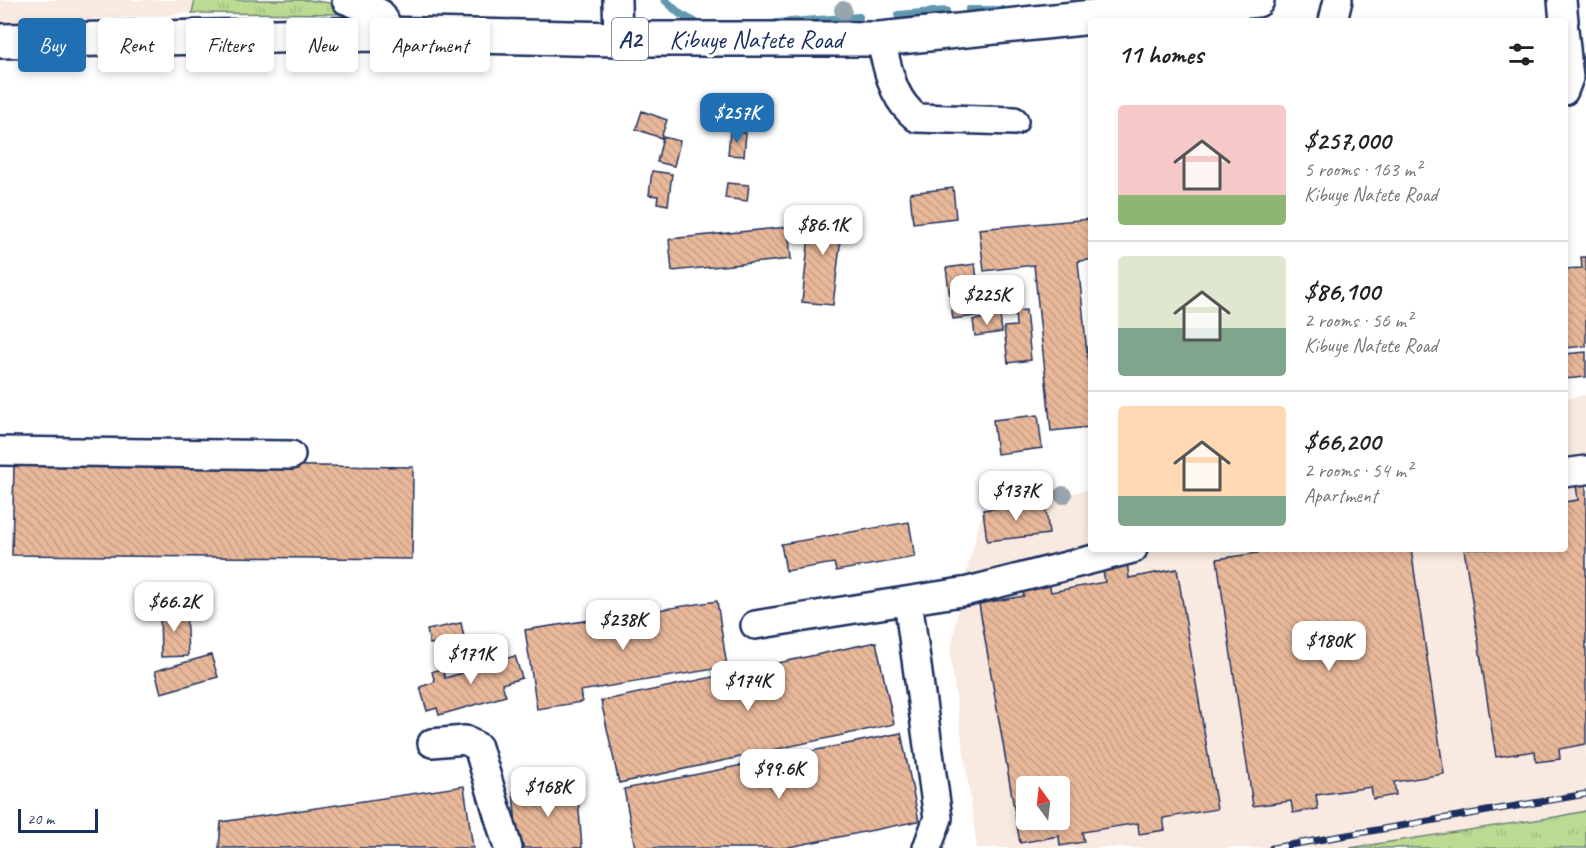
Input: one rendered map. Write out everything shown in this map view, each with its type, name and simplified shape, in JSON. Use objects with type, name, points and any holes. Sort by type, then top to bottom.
[{"type":"main road","name":"Kibuye Natete Road","points":[[1115,18],[1257,0]]},
{"type":"main road","name":"Kibuye Natete Road","points":[[490,36],[880,39],[1088,20]]},
{"type":"main road","name":"Kibuye Natete Road","points":[[0,41],[370,34]]},
{"type":"street","points":[[346,0],[380,13],[383,18]]},
{"type":"street","points":[[617,0],[618,39]]},
{"type":"street","points":[[1334,18],[1338,0]]},
{"type":"street","points":[[1562,0],[1564,18]]},
{"type":"street","points":[[880,39],[895,94],[906,110],[917,118],[1014,121]]},
{"type":"street","points":[[0,451],[291,455]]},
{"type":"street","points":[[1568,472],[1586,470]]},
{"type":"street","points":[[755,625],[968,591],[1122,552]]},
{"type":"street","points":[[908,601],[938,818],[927,848]]},
{"type":"street","points":[[432,743],[465,740],[478,747],[508,848]]},
{"type":"shaded area","points":[[0,0],[195,0],[192,13],[86,19],[18,18],[18,23],[0,24]]},
{"type":"shaded area","points":[[1586,395],[1586,811],[1350,848],[977,848],[950,654],[961,592],[982,513],[1088,489],[1088,552],[1568,552],[1568,398]]},
{"type":"green space","points":[[195,0],[309,0],[330,3],[346,14],[192,13]]},
{"type":"green space","points":[[1586,811],[1586,848],[1350,848],[1555,817]]},
{"type":"building","points":[[642,111],[667,120],[661,138],[636,129]]},
{"type":"building","points":[[730,132],[746,133],[744,156],[728,155]]},
{"type":"building","points":[[663,137],[680,141],[674,166],[657,162]]},
{"type":"building","points":[[652,171],[672,174],[668,205],[657,203],[658,196],[649,195]]},
{"type":"building","points":[[727,183],[749,185],[747,201],[725,198]]},
{"type":"building","points":[[953,188],[956,218],[913,223],[910,193]]},
{"type":"building","points":[[812,207],[844,211],[833,305],[802,302]]},
{"type":"building","points":[[1088,219],[1088,260],[1078,261],[1088,364],[1088,427],[1051,431],[1034,265],[984,271],[979,229]]},
{"type":"building","points":[[788,227],[791,259],[672,271],[669,239]]},
{"type":"building","points":[[1581,257],[1586,257],[1586,346],[1568,348],[1568,269],[1582,268]]},
{"type":"building","points":[[975,264],[982,315],[953,319],[946,268]]},
{"type":"building","points":[[1026,310],[1031,360],[1008,363],[1004,327],[1016,326],[1015,311]]},
{"type":"building","points":[[1000,316],[1002,332],[975,336],[973,320]]},
{"type":"building","points":[[1586,352],[1586,377],[1568,379],[1568,354]]},
{"type":"building","points":[[1038,415],[1042,448],[997,454],[993,420]]},
{"type":"building","points":[[14,463],[413,467],[412,559],[12,555]]},
{"type":"building","points":[[1586,484],[1586,744],[1559,749],[1560,759],[1536,762],[1535,751],[1496,757],[1464,552],[1568,552],[1568,501],[1578,500],[1576,485]]},
{"type":"building","points":[[1045,502],[1049,534],[987,541],[983,510]]},
{"type":"building","points":[[909,522],[915,557],[836,571],[834,563],[786,571],[781,544]]},
{"type":"building","points":[[1411,552],[1444,774],[1394,782],[1396,795],[1373,799],[1371,787],[1316,795],[1318,809],[1293,813],[1291,801],[1253,806],[1217,559],[1258,553]]},
{"type":"building","points":[[1127,561],[1129,578],[1177,569],[1217,809],[1163,818],[1165,830],[1139,834],[1138,823],[1082,832],[1084,842],[1060,846],[1059,836],[1020,843],[1018,830],[1070,830],[1070,776],[1016,776],[1016,820],[979,604],[1024,596],[1020,579],[1047,574],[1051,592],[1105,582],[1102,565]]},
{"type":"building","points":[[717,601],[727,667],[580,691],[582,702],[537,709],[525,630]]},
{"type":"building","points":[[186,608],[188,656],[161,657],[160,609]]},
{"type":"building","points":[[461,623],[464,637],[430,644],[427,630]]},
{"type":"building","points":[[876,642],[894,724],[619,783],[601,701]]},
{"type":"building","points":[[491,652],[494,662],[515,656],[522,678],[502,684],[506,696],[439,715],[437,708],[427,711],[420,687],[435,682],[432,672],[442,668],[445,678],[473,670],[470,658]]},
{"type":"building","points":[[211,655],[218,677],[161,693],[155,671]]},
{"type":"building","points":[[901,733],[919,821],[784,848],[635,848],[624,789]]},
{"type":"building","points":[[464,786],[473,848],[219,848],[221,822]]},
{"type":"building","points":[[577,786],[582,848],[518,848],[513,792]]},
{"type":"waterway","points":[[665,0],[680,14],[695,22]]},
{"type":"waterway","points":[[969,10],[1003,10]]},
{"type":"waterway","points":[[898,15],[946,11]]},
{"type":"waterway","points":[[776,23],[859,17]]},
{"type":"railway","points":[[1272,848],[1586,794]]}]
